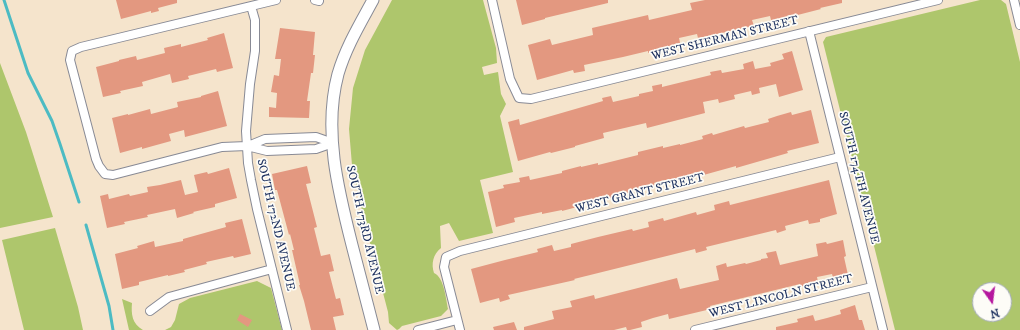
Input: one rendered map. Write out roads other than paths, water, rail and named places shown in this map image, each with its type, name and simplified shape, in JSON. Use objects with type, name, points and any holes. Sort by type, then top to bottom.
[{"type":"street","points":[[276,0],[81,47],[72,51],[70,60],[96,159],[105,174],[114,175],[222,147],[247,146],[266,151],[316,148],[332,143]]},
{"type":"street","name":"SOUTH 173RD AVENUE","points":[[374,0],[351,41],[338,74],[332,106],[332,143],[336,172],[344,212],[374,330]]},
{"type":"street","name":"WEST SHERMAN STREET","points":[[492,0],[510,79],[519,98],[531,99],[938,0]]},
{"type":"street","points":[[1014,0],[1020,25]]},
{"type":"street","name":"SOUTH 172ND AVENUE","points":[[251,6],[255,20],[256,51],[250,84],[246,131],[250,180],[287,330]]},
{"type":"street","name":"SOUTH 174TH AVENUE","points":[[809,31],[883,330]]},
{"type":"street","name":"WEST GRANT STREET","points":[[457,320],[444,267],[446,257],[460,251],[840,157]]},
{"type":"street","points":[[150,311],[169,297],[272,269]]},
{"type":"street","name":"WEST LINCOLN STREET","points":[[695,330],[872,287]]},
{"type":"street","points":[[418,330],[457,320],[460,330]]},
{"type":"waterway","points":[[4,0],[28,73],[52,121],[79,202]]},
{"type":"waterway","points":[[86,225],[109,306],[113,330]]}]
